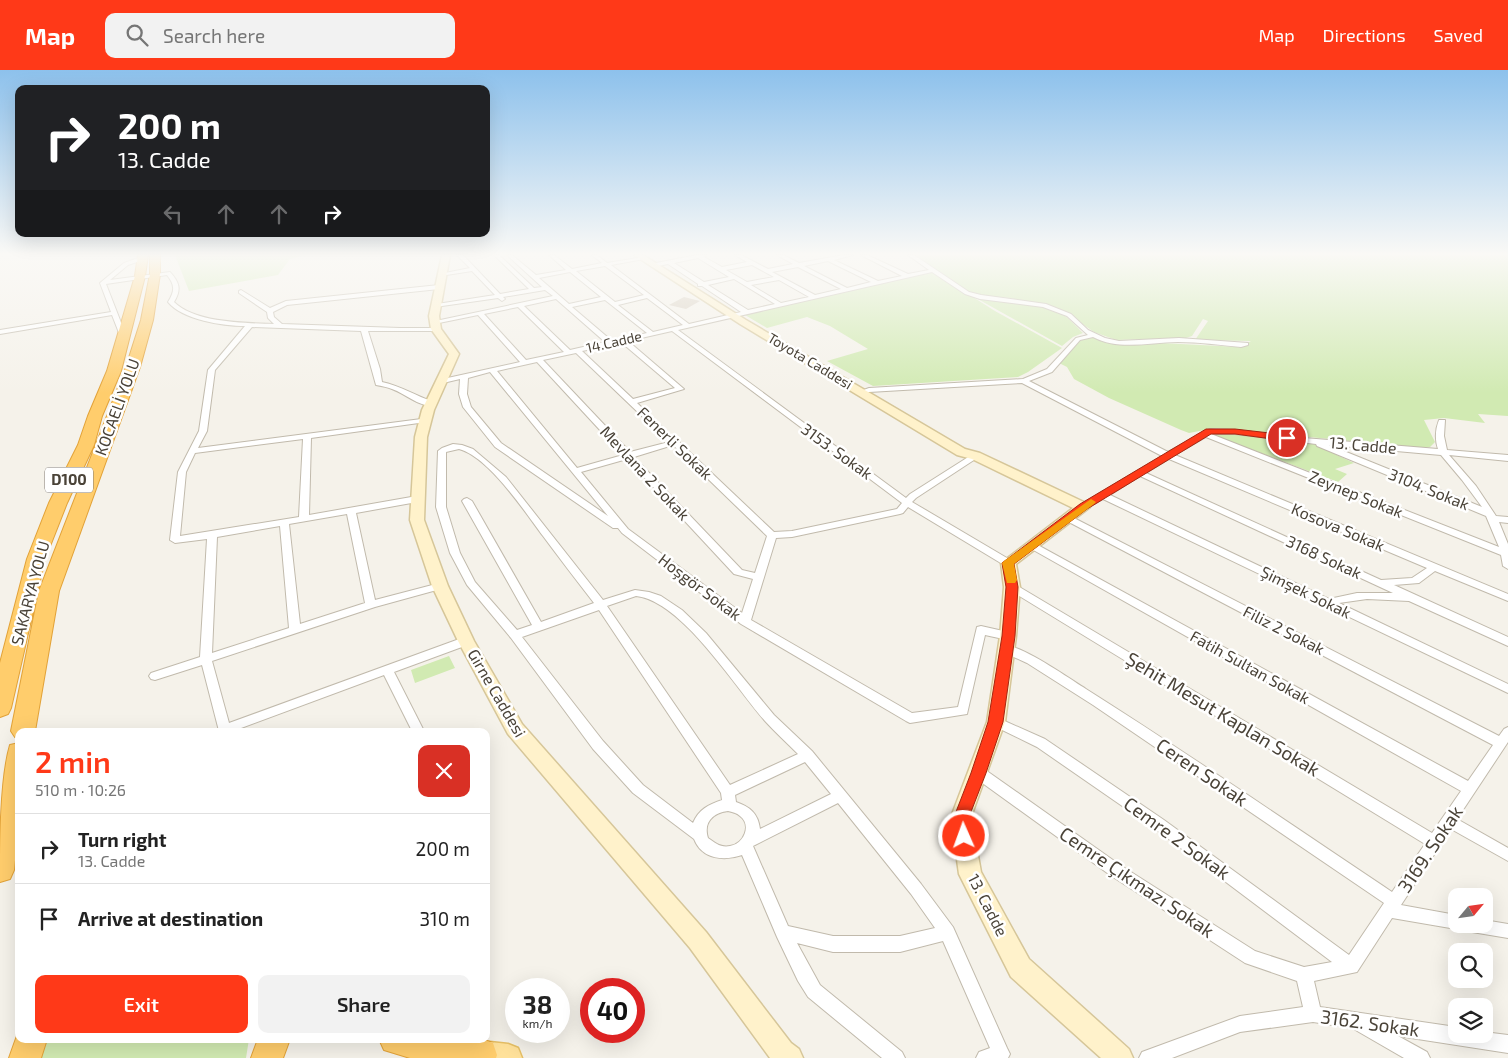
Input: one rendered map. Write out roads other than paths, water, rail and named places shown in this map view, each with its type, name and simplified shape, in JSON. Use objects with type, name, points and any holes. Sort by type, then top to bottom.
[{"type":"highway","name":"SAKARYA YOLU","points":[[0,708],[36,559],[58,503],[86,444],[137,301]]},
{"type":"highway","name":"KOCAELİ YOLU","points":[[24,728],[49,591],[133,367],[147,320],[147,301]]},
{"type":"highway","points":[[29,728],[34,675]]},
{"type":"highway","points":[[0,870],[4,830],[15,773]]},
{"type":"highway","points":[[26,1058],[31,1043]]},
{"type":"highway","points":[[268,1058],[273,1043]]},
{"type":"highway","points":[[415,1043],[487,1057]]},
{"type":"street","points":[[110,301],[124,338]]},
{"type":"street","points":[[172,301],[176,308],[192,315],[232,324],[364,328],[480,313],[538,301]]},
{"type":"street","points":[[254,301],[270,312],[271,318],[280,325]]},
{"type":"street","points":[[270,312],[286,304],[305,301]]},
{"type":"street","points":[[436,319],[438,301]]},
{"type":"street","points":[[436,319],[485,301]]},
{"type":"street","points":[[504,301],[510,307]]},
{"type":"street","points":[[562,301],[610,343]]},
{"type":"street","points":[[567,306],[591,301]]},
{"type":"street","points":[[610,301],[652,334]]},
{"type":"street","points":[[614,304],[627,301]]},
{"type":"street","points":[[656,301],[688,326]]},
{"type":"street","name":"Toyota Caddesi","points":[[711,301],[866,391],[961,452],[976,456],[1076,512]]},
{"type":"street","points":[[730,301],[746,312]]},
{"type":"street","points":[[775,301],[781,305]]},
{"type":"street","name":"14.Cadde","points":[[443,381],[797,301]]},
{"type":"street","points":[[1017,301],[1034,303],[1062,312],[1103,340],[1119,343],[1164,340],[1246,344]]},
{"type":"street","points":[[520,305],[569,353]]},
{"type":"street","points":[[0,332],[115,313]]},
{"type":"street","points":[[480,313],[525,363]]},
{"type":"street","name":"Girne Caddesi","points":[[436,319],[454,354],[428,412],[422,437],[417,520],[440,586],[466,641],[515,729],[698,940],[782,1052],[790,1058]]},
{"type":"street","points":[[250,324],[212,370],[203,431],[182,472],[174,540],[304,520],[417,499]]},
{"type":"street","points":[[364,328],[366,342],[379,375],[380,383],[395,387],[414,398],[428,412]]},
{"type":"street","name":"3153. Sokak","points":[[673,329],[907,503],[1008,563]]},
{"type":"street","points":[[866,391],[1023,381],[1044,374],[1063,358],[1078,338],[1094,335]]},
{"type":"street","points":[[624,340],[680,389],[632,402]]},
{"type":"street","name":"Fenerli Sokak","points":[[578,350],[772,535]]},
{"type":"street","name":"Mevlana 2 Sokak","points":[[539,360],[738,572],[758,577]]},
{"type":"street","name":"Hoşgör Sokak","points":[[492,370],[625,531],[745,621],[910,718],[963,711]]},
{"type":"street","points":[[464,377],[463,394],[467,407],[498,445],[625,531]]},
{"type":"street","name":"Kosova Sokak","points":[[1023,381],[1169,456],[1508,598]]},
{"type":"street","points":[[192,451],[307,436],[428,412]]},
{"type":"street","points":[[1442,422],[1439,428],[1443,452],[1481,497],[1492,516],[1507,553],[1508,566]]},
{"type":"street","name":"13. Cadde","points":[[1120,1058],[1020,968],[970,874],[962,817],[996,722],[1008,642],[1012,587],[1008,563],[1076,512],[1210,431],[1508,458]]},
{"type":"street","name":"Zeynep Sokak","points":[[1205,434],[1507,553]]},
{"type":"street","points":[[304,520],[307,436]]},
{"type":"street","name":"3104. Sokak","points":[[1312,441],[1492,516],[1508,520]]},
{"type":"street","points":[[575,471],[676,442]]},
{"type":"street","points":[[699,835],[638,789],[598,745],[515,635],[471,583],[456,554],[441,507],[441,452],[450,447],[458,446],[468,450],[502,478],[602,605],[728,799],[744,810],[749,816],[754,829],[748,844],[783,932],[814,991],[896,1058]]},
{"type":"street","points":[[745,621],[772,535],[792,534],[900,511],[913,496],[976,456]]},
{"type":"street","name":"3168 Sokak","points":[[1140,473],[1508,642]]},
{"type":"street","name":"Şimşek Sokak","points":[[1103,495],[1508,689]]},
{"type":"street","points":[[466,501],[538,627]]},
{"type":"street","points":[[351,512],[371,604]]},
{"type":"street","name":"Filiz 2 Sokak","points":[[1076,512],[1504,738]]},
{"type":"street","points":[[284,523],[295,630]]},
{"type":"street","points":[[212,535],[206,659],[224,728]]},
{"type":"street","name":"Fatih Sultan Sokak","points":[[1031,545],[1470,789]]},
{"type":"street","points":[[1380,583],[1416,581],[1434,567]]},
{"type":"street","points":[[155,676],[371,604],[440,586]]},
{"type":"street","name":"Şehit Mesut Kaplan Sokak","points":[[1012,587],[1434,842]]},
{"type":"street","points":[[515,635],[635,593],[657,598],[678,613],[721,658],[770,718],[807,755],[916,890],[947,932],[1001,1054],[985,1058]]},
{"type":"street","points":[[1328,603],[1352,596],[1377,595],[1414,599]]},
{"type":"street","name":"Ceren Sokak","points":[[963,711],[981,630],[1008,642],[1392,906]]},
{"type":"street","points":[[230,728],[466,641]]},
{"type":"street","points":[[387,669],[416,728]]},
{"type":"street","name":"Cemre 2 Sokak","points":[[996,722],[1041,743],[1160,824],[1351,966]]},
{"type":"street","name":"3169. Sokak","points":[[1351,966],[1504,738]]},
{"type":"street","points":[[807,755],[712,809],[706,814],[698,827],[702,842],[708,848],[717,852],[732,853],[840,796]]},
{"type":"street","name":"Cemre Çıkmazı Sokak","points":[[979,773],[1115,870],[1251,957],[1304,975]]},
{"type":"street","points":[[1449,821],[1508,855]]},
{"type":"street","points":[[1392,906],[1448,920]]},
{"type":"street","points":[[1493,928],[1508,931]]},
{"type":"street","points":[[783,932],[834,944],[900,944],[947,932]]},
{"type":"street","points":[[1313,1014],[1304,975],[1351,966]]},
{"type":"street","name":"3162. Sokak","points":[[1148,1058],[1240,1024],[1313,1014],[1508,1044]]},
{"type":"street","points":[[1353,1020],[1421,1058]]}]
